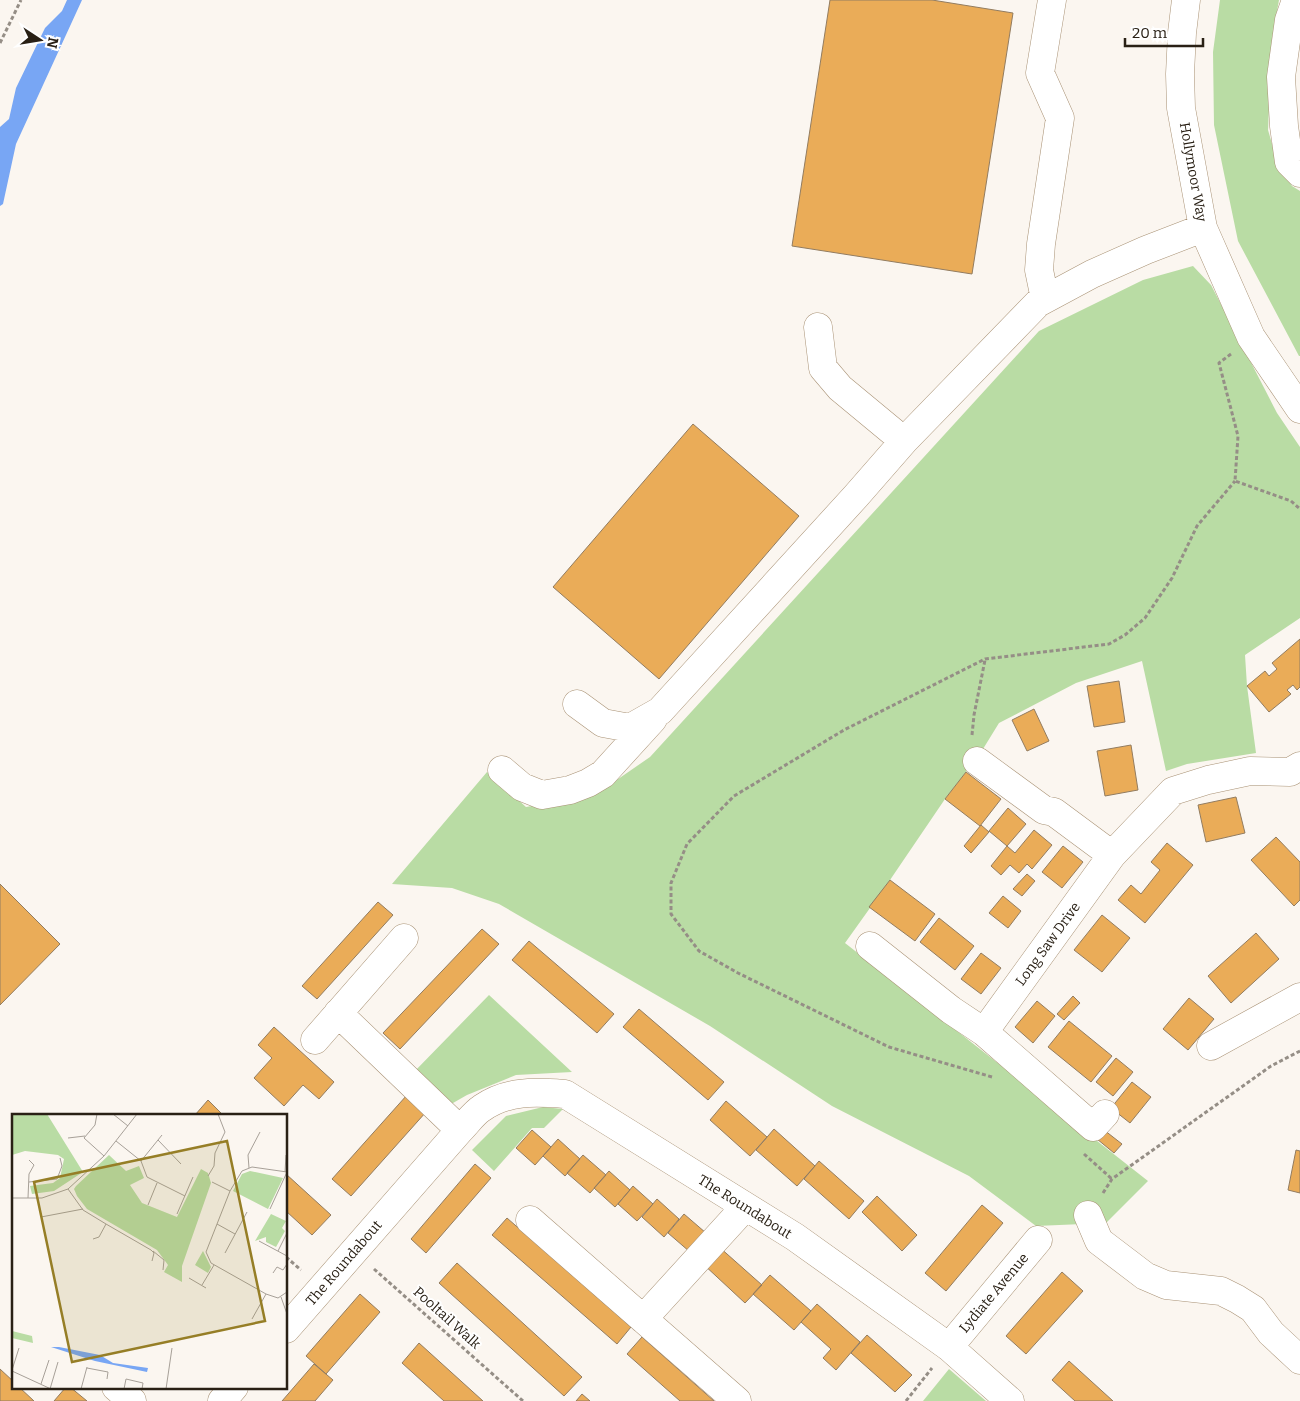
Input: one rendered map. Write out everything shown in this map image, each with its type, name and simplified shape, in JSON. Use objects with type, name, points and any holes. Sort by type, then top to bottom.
[{"type":"street","points":[[1045,299],[1039,270],[1041,244],[1060,118],[1040,73],[1052,0]]},
{"type":"street","name":"Hollymoor Way","points":[[1186,0],[1180,74],[1181,108],[1203,228],[1250,337],[1300,409]]},
{"type":"street","points":[[1296,0],[1289,20],[1280,77],[1284,126],[1290,162],[1300,173]]},
{"type":"street","points":[[502,770],[522,787],[542,795],[570,790],[588,783],[603,774],[904,441],[1038,303],[1092,274],[1203,228]]},
{"type":"street","points":[[818,327],[823,368],[840,388],[904,441]]},
{"type":"street","points":[[577,704],[603,723],[630,728],[660,711]]},
{"type":"street","points":[[977,761],[1044,810],[1054,812],[1112,855]]},
{"type":"street","name":"Long Saw Drive","points":[[984,1032],[1112,855],[1173,791],[1208,780],[1250,771],[1297,775]]},
{"type":"street","points":[[315,1040],[404,938]]},
{"type":"street","points":[[870,946],[950,1010],[984,1032],[1093,1127],[1105,1114]]},
{"type":"street","points":[[1211,1046],[1300,997]]},
{"type":"street","points":[[338,1013],[460,1130]]},
{"type":"street","name":"The Roundabout","points":[[288,1327],[481,1108],[498,1099],[518,1093],[565,1094],[795,1237],[950,1347],[1010,1401]]},
{"type":"street","points":[[643,1319],[745,1207]]},
{"type":"street","points":[[1088,1215],[1099,1241],[1146,1276],[1166,1285],[1221,1291],[1237,1299],[1252,1309],[1271,1333],[1300,1360]]},
{"type":"street","points":[[530,1220],[737,1401]]},
{"type":"street","name":"Lydiate Avenue","points":[[950,1347],[1038,1240]]},
{"type":"street","points":[[117,1388],[132,1401]]},
{"type":"street","points":[[222,1401],[233,1388]]},
{"type":"path","points":[[0,43],[21,0]]},
{"type":"path","points":[[995,1077],[888,1047],[738,973],[699,951],[671,914],[671,883],[687,844],[734,796],[844,730],[985,660],[1109,644],[1125,635],[1145,618],[1172,578],[1198,526],[1235,481],[1238,436],[1219,363],[1250,337]]},
{"type":"path","points":[[1235,481],[1291,501],[1300,509]]},
{"type":"path","points":[[977,761],[972,743],[974,715],[985,660]]},
{"type":"path","points":[[1088,1215],[1112,1179],[1271,1066],[1300,1051]]},
{"type":"path","points":[[1084,1153],[1112,1179]]},
{"type":"path","name":"Pooltail Walk","points":[[355,1252],[523,1401]]},
{"type":"path","points":[[906,1401],[950,1347]]},
{"type":"green space","points":[[1220,0],[1279,0],[1272,39],[1268,130],[1277,161],[1292,186],[1300,191],[1300,356],[1238,241],[1214,125],[1213,52]]},
{"type":"green space","points":[[1193,266],[1211,285],[1277,413],[1300,447],[1300,618],[1245,655],[1256,753],[1187,764],[1166,771],[1142,661],[1076,683],[999,723],[983,749],[973,756],[966,772],[945,799],[845,943],[1148,1181],[1106,1223],[1036,1226],[969,1176],[832,1106],[710,1026],[499,904],[452,888],[392,884],[487,772],[526,807],[595,795],[650,757],[1039,331],[1143,280]]},
{"type":"green space","points":[[489,995],[572,1072],[516,1075],[467,1095],[453,1103],[446,1102],[413,1073]]},
{"type":"green space","points":[[543,1107],[563,1109],[544,1128],[532,1128],[494,1171],[472,1150],[506,1116]]},
{"type":"green space","points":[[949,1369],[986,1401],[923,1401]]},
{"type":"water","points":[[67,0],[82,0],[16,144],[3,204],[0,206],[0,127],[9,119],[16,88],[45,28],[62,11]]},
{"type":"building","points":[[830,0],[932,0],[1013,13],[972,274],[792,246]]},
{"type":"building","points":[[693,424],[799,516],[659,679],[553,587]]},
{"type":"building","points":[[1300,639],[1300,687],[1297,690],[1293,685],[1287,690],[1291,694],[1269,712],[1247,686],[1265,671],[1269,676],[1277,669],[1272,663]]},
{"type":"building","points":[[1119,681],[1125,722],[1094,727],[1087,686]]},
{"type":"building","points":[[1034,709],[1049,741],[1027,751],[1012,720]]},
{"type":"building","points":[[1131,745],[1138,790],[1105,796],[1097,751]]},
{"type":"building","points":[[966,772],[1001,799],[980,826],[945,799]]},
{"type":"building","points":[[1236,797],[1245,833],[1206,842],[1198,805]]},
{"type":"building","points":[[1008,808],[1026,824],[1007,846],[989,831]]},
{"type":"building","points":[[981,825],[989,832],[971,853],[964,846]]},
{"type":"building","points":[[1034,830],[1052,845],[1032,869],[1027,864],[1019,873],[1010,865],[1001,875],[991,866],[1007,846],[1015,853]]},
{"type":"building","points":[[1276,837],[1300,862],[1300,900],[1294,906],[1251,860]]},
{"type":"building","points":[[1167,843],[1193,865],[1145,923],[1118,900],[1131,885],[1141,894],[1160,870],[1151,862]]},
{"type":"building","points":[[1063,846],[1083,862],[1062,888],[1042,872]]},
{"type":"building","points":[[1027,874],[1035,881],[1022,896],[1013,889]]},
{"type":"building","points":[[890,880],[935,914],[915,941],[869,907]]},
{"type":"building","points":[[0,884],[60,944],[0,1005]]},
{"type":"building","points":[[1003,896],[1021,911],[1008,928],[989,913]]},
{"type":"building","points":[[378,902],[393,915],[317,999],[302,986]]},
{"type":"building","points":[[1102,915],[1130,938],[1102,972],[1074,950]]},
{"type":"building","points":[[939,918],[974,946],[955,970],[920,942]]},
{"type":"building","points":[[482,929],[499,944],[400,1049],[383,1033]]},
{"type":"building","points":[[1256,933],[1279,959],[1231,1003],[1208,976]]},
{"type":"building","points":[[529,941],[614,1014],[597,1033],[512,960]]},
{"type":"building","points":[[981,953],[1001,968],[981,994],[961,979]]},
{"type":"building","points":[[1073,996],[1080,1003],[1064,1020],[1057,1014]]},
{"type":"building","points":[[1189,998],[1214,1019],[1188,1050],[1163,1029]]},
{"type":"building","points":[[1037,1001],[1055,1016],[1033,1043],[1015,1027]]},
{"type":"building","points":[[639,1009],[724,1082],[708,1100],[623,1027]]},
{"type":"building","points":[[1069,1021],[1112,1056],[1091,1082],[1048,1047]]},
{"type":"building","points":[[274,1027],[334,1082],[319,1099],[303,1085],[284,1106],[254,1078],[272,1058],[258,1045]]},
{"type":"building","points":[[1116,1058],[1133,1072],[1113,1096],[1096,1082]]},
{"type":"building","points":[[1132,1082],[1151,1097],[1130,1123],[1111,1108]]},
{"type":"building","points":[[407,1095],[426,1112],[351,1196],[332,1179]]},
{"type":"building","points":[[208,1100],[222,1114],[196,1114]]},
{"type":"building","points":[[726,1101],[767,1137],[750,1156],[710,1120]]},
{"type":"building","points":[[774,1129],[815,1166],[797,1186],[756,1150]]},
{"type":"building","points":[[532,1130],[551,1147],[535,1165],[516,1148]]},
{"type":"building","points":[[1104,1130],[1122,1144],[1114,1153],[1097,1139]]},
{"type":"building","points":[[558,1139],[580,1159],[565,1176],[543,1156]]},
{"type":"building","points":[[1296,1150],[1300,1151],[1300,1193],[1288,1190]]},
{"type":"building","points":[[583,1155],[606,1175],[590,1193],[567,1173]]},
{"type":"building","points":[[819,1161],[864,1201],[849,1219],[804,1179]]},
{"type":"building","points":[[475,1164],[491,1178],[426,1253],[411,1239]]},
{"type":"building","points":[[609,1171],[630,1190],[615,1207],[594,1188]]},
{"type":"building","points":[[288,1176],[331,1215],[312,1235],[288,1213]]},
{"type":"building","points":[[633,1186],[653,1204],[637,1221],[618,1204]]},
{"type":"building","points":[[877,1196],[917,1235],[902,1251],[862,1212]]},
{"type":"building","points":[[657,1199],[679,1219],[664,1237],[642,1217]]},
{"type":"building","points":[[982,1205],[1003,1223],[946,1291],[925,1273]]},
{"type":"building","points":[[684,1214],[706,1233],[690,1252],[668,1233]]},
{"type":"building","points":[[507,1218],[631,1327],[617,1344],[492,1235]]},
{"type":"building","points":[[718,1246],[762,1285],[745,1303],[702,1263]]},
{"type":"building","points":[[457,1263],[582,1377],[564,1396],[439,1283]]},
{"type":"building","points":[[1062,1272],[1083,1291],[1026,1354],[1006,1336]]},
{"type":"building","points":[[770,1275],[811,1311],[794,1330],[753,1294]]},
{"type":"building","points":[[360,1294],[380,1312],[326,1374],[306,1356]]},
{"type":"building","points":[[817,1304],[860,1342],[836,1370],[823,1358],[831,1349],[801,1322]]},
{"type":"building","points":[[867,1335],[912,1375],[895,1392],[851,1353]]},
{"type":"building","points":[[642,1337],[714,1401],[680,1401],[627,1354]]},
{"type":"building","points":[[419,1343],[483,1401],[444,1401],[402,1363]]},
{"type":"building","points":[[1069,1361],[1113,1401],[1075,1401],[1052,1380]]},
{"type":"building","points":[[314,1364],[333,1380],[315,1401],[282,1401]]},
{"type":"building","points":[[0,1369],[12,1380],[12,1388],[20,1388],[34,1401],[0,1401]]},
{"type":"building","points":[[65,1388],[71,1388],[87,1401],[54,1401]]},
{"type":"building","points":[[582,1394],[590,1401],[576,1401]]}]
